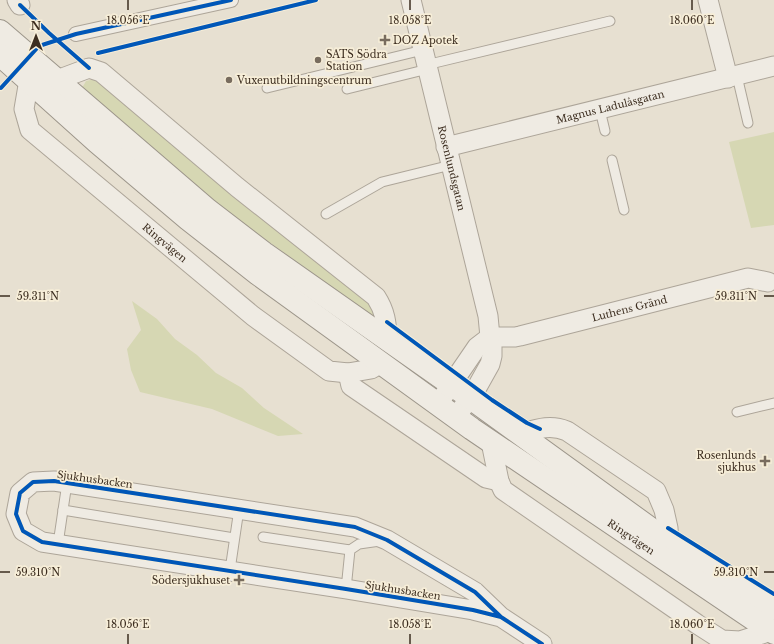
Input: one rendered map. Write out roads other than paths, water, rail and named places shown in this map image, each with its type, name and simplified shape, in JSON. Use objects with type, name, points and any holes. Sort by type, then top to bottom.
[{"type":"main road","name":"Ringvägen","points":[[1,40],[57,80],[208,210],[264,253],[452,384],[669,542],[774,609]]},
{"type":"main road","name":"Ringvägen","points":[[1,40],[29,80],[97,142],[188,219],[258,274],[491,442],[773,632]]},
{"type":"street","points":[[76,34],[231,0]]},
{"type":"street","name":"Rosenlundsgatan","points":[[411,0],[488,316],[492,347],[490,364],[456,417]]},
{"type":"street","points":[[708,0],[732,77]]},
{"type":"street","name":"Magnus Ladulåsgatan","points":[[446,147],[774,66]]},
{"type":"street","points":[[57,80],[89,68],[101,72],[237,187],[376,297],[382,307],[387,322],[387,340]]},
{"type":"street","name":"Ringvägen","points":[[29,80],[24,109],[30,130],[253,316],[329,371],[348,373],[371,370],[381,363]]},
{"type":"street","name":"Luthens Gränd","points":[[490,337],[520,336],[748,278],[768,282]]},
{"type":"street","points":[[438,404],[477,347],[490,337]]},
{"type":"street","points":[[348,373],[351,386],[486,478],[499,481]]},
{"type":"street","name":"Ringvägen","points":[[520,434],[540,429],[558,427],[567,431],[656,491],[664,510],[669,542]]},
{"type":"street","name":"Ringvägen","points":[[491,442],[499,481],[503,490],[697,624],[722,640],[740,641],[773,632]]},
{"type":"street","name":"Sjukhusbacken","points":[[501,617],[473,610],[230,570],[42,542],[23,531],[16,514],[20,493],[33,482],[54,481],[355,527],[387,540],[475,592],[501,617],[534,642]]},
{"type":"lane","points":[[267,88],[426,61],[610,21]]},
{"type":"lane","points":[[347,89],[426,61]]},
{"type":"lane","points":[[732,77],[748,123]]},
{"type":"lane","points":[[600,110],[605,131]]},
{"type":"lane","points":[[612,160],[624,210]]},
{"type":"lane","points":[[326,214],[382,182],[451,165]]},
{"type":"lane","points":[[737,412],[774,403]]},
{"type":"lane","points":[[58,544],[67,483]]},
{"type":"lane","points":[[230,570],[239,509]]},
{"type":"lane","points":[[63,510],[234,538]]},
{"type":"lane","points":[[263,536],[350,550],[359,544],[387,540]]},
{"type":"lane","points":[[346,589],[350,550]]},
{"type":"place","name":"DOZ Apotek","points":[[385,40]]},
{"type":"place","name":"SATS Södra Station","points":[[318,60]]},
{"type":"place","name":"Vuxenutbildningscentrum","points":[[229,80]]},
{"type":"place","name":"Rosenlunds sjukhus","points":[[765,461]]},
{"type":"place","name":"Södersjukhuset","points":[[239,580]]}]
